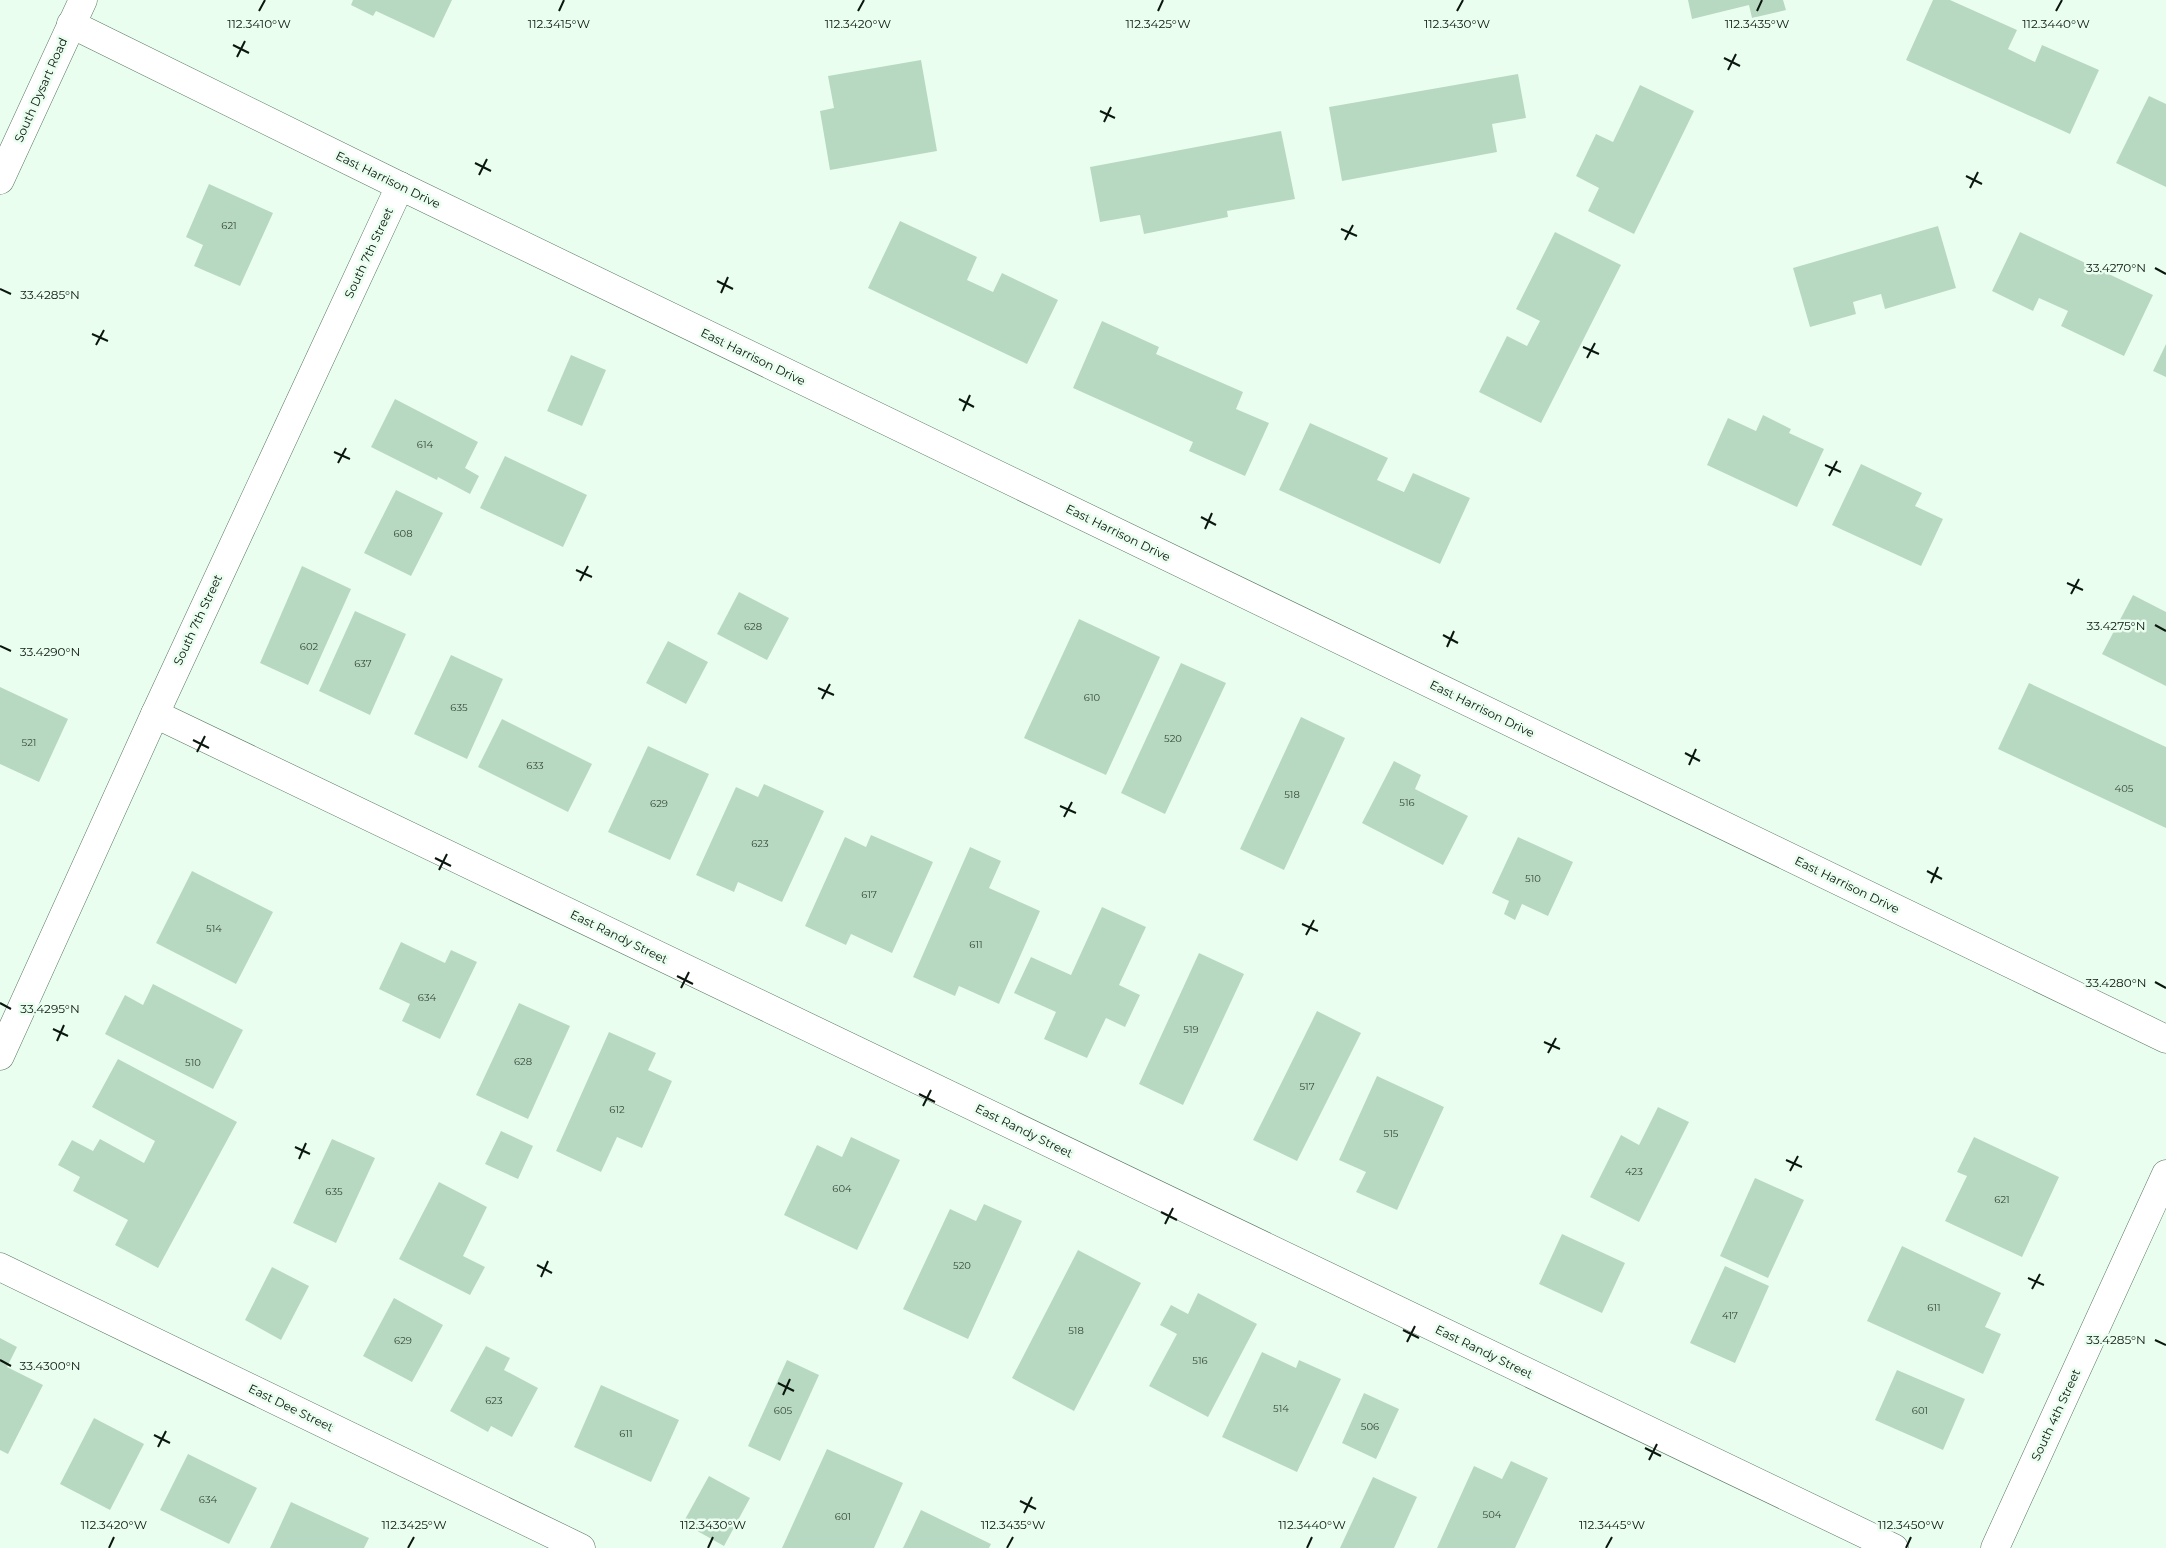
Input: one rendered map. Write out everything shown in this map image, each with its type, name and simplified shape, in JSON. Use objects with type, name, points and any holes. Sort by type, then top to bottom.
[{"type":"street","name":"South Dysart Road","points":[[0,180],[83,0]]},
{"type":"street","name":"East Harrison Drive","points":[[71,24],[400,186],[2166,1039]]},
{"type":"street","name":"South 7th Street","points":[[0,1056],[155,714],[400,186]]},
{"type":"street","name":"East Randy Street","points":[[155,714],[1894,1548]]},
{"type":"street","name":"South 4th Street","points":[[1995,1548],[2166,1174]]},
{"type":"street","name":"East Dee Street","points":[[0,1267],[581,1548]]},
{"type":"building","points":[[353,0],[452,0],[434,38],[376,11],[373,16],[351,5]]},
{"type":"building","points":[[1688,0],[1783,0],[1786,10],[1752,18],[1749,5],[1692,19]]},
{"type":"building","points":[[1933,0],[1950,0],[2017,30],[2008,49],[2035,62],[2042,45],[2099,70],[2070,134],[1906,60]]},
{"type":"building","points":[[921,60],[937,151],[830,170],[820,111],[834,108],[828,76]]},
{"type":"building","points":[[1518,74],[1526,118],[1492,124],[1497,152],[1342,181],[1329,107]]},
{"type":"building","points":[[1640,85],[1694,111],[1634,234],[1588,211],[1599,188],[1576,176],[1596,134],[1613,142]]},
{"type":"building","points":[[2149,96],[2166,104],[2166,187],[2116,163]]},
{"type":"building","points":[[1281,131],[1295,199],[1227,211],[1228,217],[1144,234],[1140,215],[1100,222],[1090,167]]},
{"type":"building","points":[[209,184],[273,213],[240,286],[194,266],[203,245],[186,237]]},
{"type":"building","points":[[900,221],[977,257],[967,280],[993,292],[1002,273],[1058,300],[1027,364],[868,288]]},
{"type":"building","points":[[1938,226],[1956,288],[1885,309],[1881,294],[1853,302],[1856,314],[1810,327],[1793,268]]},
{"type":"building","points":[[1555,232],[1621,265],[1541,423],[1479,392],[1507,336],[1527,346],[1540,321],[1516,309]]},
{"type":"building","points":[[2020,232],[2153,295],[2124,356],[2061,326],[2068,311],[2039,298],[2033,311],[1992,291]]},
{"type":"building","points":[[1102,321],[1159,347],[1156,354],[1243,392],[1236,409],[1269,423],[1245,476],[1189,451],[1193,442],[1073,388]]},
{"type":"building","points":[[2166,344],[2166,377],[2153,371]]},
{"type":"building","points":[[571,355],[606,370],[582,426],[547,411]]},
{"type":"building","points":[[395,399],[478,442],[465,468],[479,476],[470,494],[438,477],[437,480],[371,447]]},
{"type":"building","points":[[1763,415],[1791,429],[1789,433],[1824,449],[1797,507],[1707,465],[1728,418],[1756,431]]},
{"type":"building","points":[[1310,423],[1388,458],[1377,480],[1404,492],[1413,473],[1470,498],[1440,564],[1279,490]]},
{"type":"building","points":[[505,456],[587,495],[563,547],[480,508]]},
{"type":"building","points":[[1861,464],[1922,493],[1915,506],[1943,519],[1921,566],[1832,525]]},
{"type":"building","points":[[396,490],[443,513],[411,576],[364,553]]},
{"type":"building","points":[[302,566],[351,589],[308,685],[260,663]]},
{"type":"building","points":[[739,592],[789,618],[767,660],[717,634]]},
{"type":"building","points":[[2133,595],[2166,612],[2166,686],[2102,654]]},
{"type":"building","points":[[355,611],[406,634],[370,715],[319,691]]},
{"type":"building","points":[[1079,619],[1160,657],[1106,775],[1024,738]]},
{"type":"building","points":[[668,641],[708,662],[686,704],[646,683]]},
{"type":"building","points":[[451,655],[503,679],[467,759],[414,734]]},
{"type":"building","points":[[1181,663],[1226,683],[1165,814],[1121,793]]},
{"type":"building","points":[[2029,683],[2166,747],[2166,828],[1998,749]]},
{"type":"building","points":[[0,687],[68,719],[39,782],[0,764]]},
{"type":"building","points":[[1301,717],[1345,738],[1284,870],[1240,849]]},
{"type":"building","points":[[502,719],[592,764],[568,812],[478,767]]},
{"type":"building","points":[[648,746],[709,774],[670,860],[608,832]]},
{"type":"building","points":[[1394,761],[1421,775],[1415,789],[1468,816],[1443,865],[1362,823]]},
{"type":"building","points":[[764,784],[824,811],[782,902],[738,882],[734,892],[696,875],[736,787],[758,797]]},
{"type":"building","points":[[871,835],[933,862],[892,953],[851,934],[846,945],[805,926],[845,837],[866,847]]},
{"type":"building","points":[[1518,837],[1573,862],[1548,916],[1522,904],[1515,920],[1504,914],[1509,901],[1492,893]]},
{"type":"building","points":[[970,847],[1001,861],[989,888],[1040,911],[999,1004],[959,986],[955,996],[913,977]]},
{"type":"building","points":[[192,871],[273,912],[236,984],[156,943]]},
{"type":"building","points":[[1102,907],[1146,927],[1119,985],[1140,995],[1125,1027],[1106,1018],[1087,1058],[1044,1039],[1056,1012],[1014,993],[1031,957],[1071,975]]},
{"type":"building","points":[[401,942],[445,963],[451,950],[477,962],[440,1039],[402,1021],[410,1004],[379,989]]},
{"type":"building","points":[[1199,953],[1244,974],[1183,1105],[1139,1084]]},
{"type":"building","points":[[153,984],[243,1030],[213,1089],[105,1034],[125,995],[143,1005]]},
{"type":"building","points":[[519,1003],[570,1026],[528,1119],[476,1095]]},
{"type":"building","points":[[1317,1011],[1361,1033],[1297,1161],[1253,1140]]},
{"type":"building","points":[[609,1032],[656,1053],[648,1070],[672,1081],[642,1148],[617,1137],[601,1172],[556,1151]]},
{"type":"building","points":[[118,1059],[237,1122],[158,1268],[115,1245],[128,1220],[73,1191],[80,1177],[58,1165],[72,1140],[93,1151],[100,1139],[144,1163],[155,1141],[92,1107]]},
{"type":"building","points":[[1377,1076],[1444,1107],[1397,1210],[1356,1192],[1366,1172],[1339,1160]]},
{"type":"building","points":[[1658,1107],[1689,1122],[1639,1222],[1590,1197],[1621,1135],[1639,1145]]},
{"type":"building","points":[[501,1131],[533,1146],[518,1179],[485,1164]]},
{"type":"building","points":[[851,1137],[900,1160],[857,1250],[784,1215],[817,1145],[842,1157]]},
{"type":"building","points":[[1974,1137],[2059,1177],[2022,1257],[1945,1221],[1967,1176],[1957,1172]]},
{"type":"building","points":[[332,1139],[375,1158],[336,1243],[293,1223]]},
{"type":"building","points":[[1755,1178],[1804,1200],[1768,1278],[1720,1256]]},
{"type":"building","points":[[439,1182],[487,1207],[463,1256],[485,1267],[470,1295],[399,1259]]},
{"type":"building","points":[[984,1204],[1022,1221],[968,1339],[903,1309],[950,1209],[976,1221]]},
{"type":"building","points":[[1562,1234],[1625,1263],[1602,1313],[1539,1284]]},
{"type":"building","points":[[1902,1246],[2001,1293],[1985,1327],[2001,1334],[1983,1374],[1867,1321]]},
{"type":"building","points":[[1078,1250],[1141,1283],[1074,1411],[1012,1378]]},
{"type":"building","points":[[1725,1266],[1769,1286],[1735,1363],[1690,1343]]},
{"type":"building","points":[[272,1267],[309,1286],[281,1340],[245,1320]]},
{"type":"building","points":[[1198,1293],[1257,1324],[1208,1417],[1149,1386],[1177,1334],[1160,1325],[1171,1305],[1188,1314]]},
{"type":"building","points":[[394,1298],[443,1325],[412,1382],[363,1356]]},
{"type":"building","points":[[0,1338],[17,1347],[7,1367],[43,1385],[8,1454],[0,1450]]},
{"type":"building","points":[[486,1346],[510,1358],[504,1370],[538,1388],[512,1437],[491,1426],[488,1432],[450,1411]]},
{"type":"building","points":[[1262,1352],[1296,1368],[1299,1360],[1341,1379],[1297,1472],[1222,1437]]},
{"type":"building","points":[[787,1360],[819,1375],[780,1461],[748,1446]]},
{"type":"building","points":[[1897,1370],[1965,1399],[1943,1450],[1875,1420]]},
{"type":"building","points":[[601,1385],[679,1420],[651,1482],[574,1447]]},
{"type":"building","points":[[1364,1393],[1399,1409],[1376,1459],[1342,1443]]},
{"type":"building","points":[[94,1418],[144,1444],[110,1510],[60,1484]]},
{"type":"building","points":[[827,1449],[903,1483],[874,1548],[782,1548]]},
{"type":"building","points":[[188,1454],[257,1488],[229,1544],[160,1510]]},
{"type":"building","points":[[1511,1461],[1548,1478],[1515,1548],[1437,1548],[1474,1466],[1502,1479]]},
{"type":"building","points":[[709,1476],[750,1498],[724,1546],[683,1523]]},
{"type":"building","points":[[1373,1477],[1417,1497],[1394,1548],[1340,1548]]},
{"type":"building","points":[[291,1502],[369,1538],[364,1548],[270,1548]]},
{"type":"building","points":[[921,1510],[991,1544],[989,1548],[903,1548]]}]
